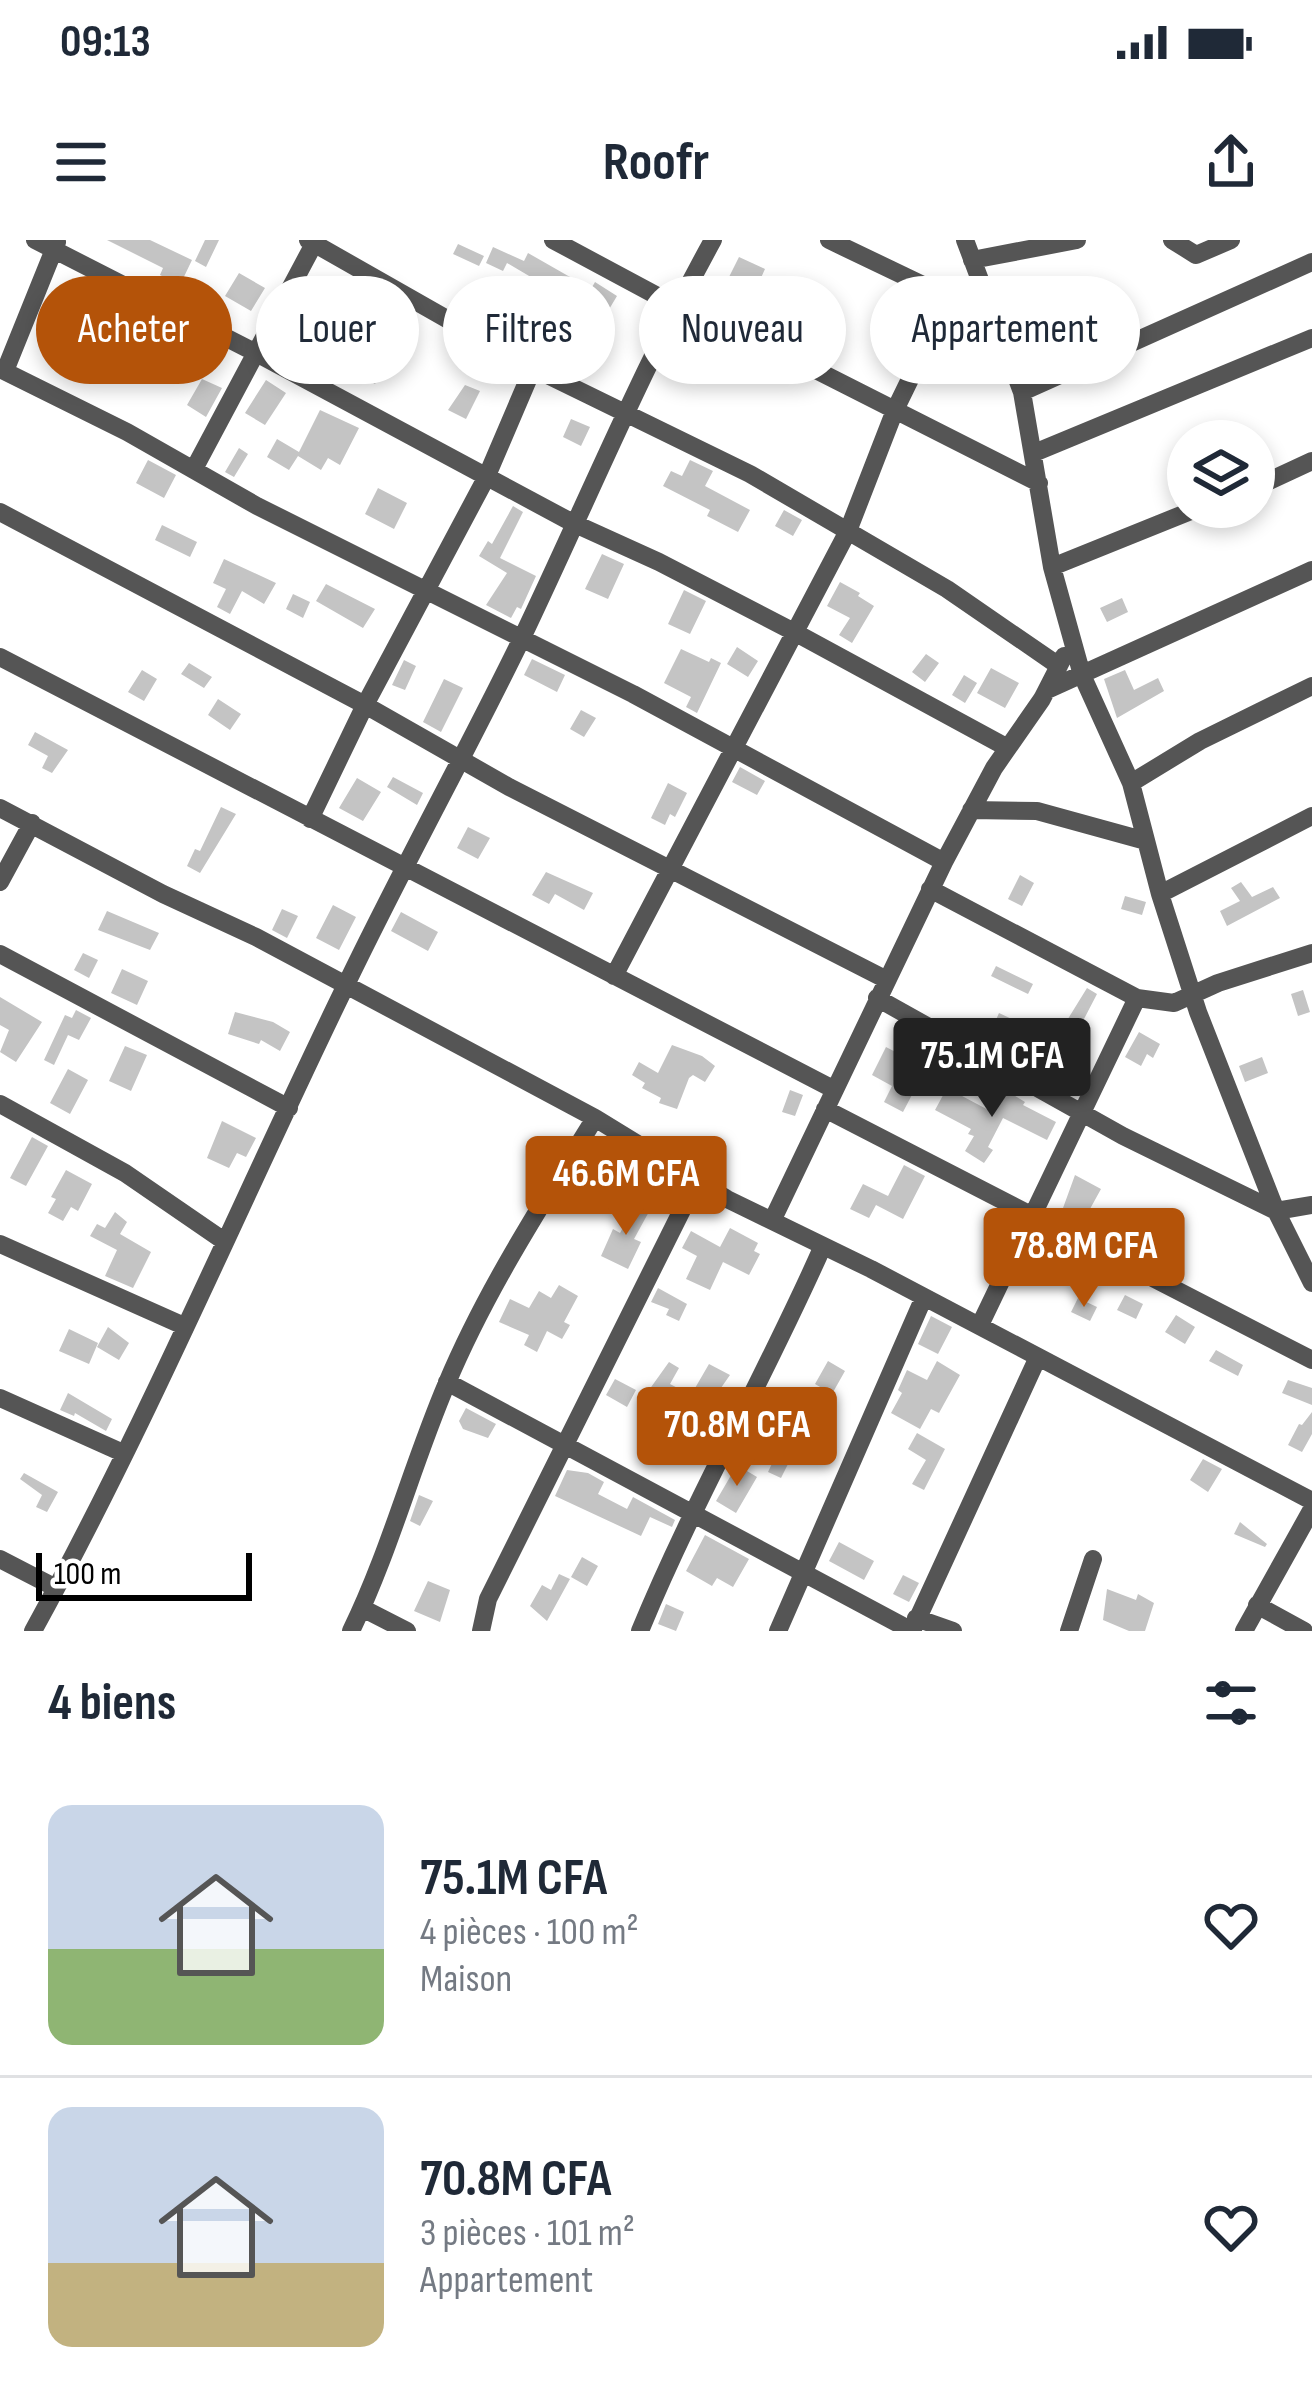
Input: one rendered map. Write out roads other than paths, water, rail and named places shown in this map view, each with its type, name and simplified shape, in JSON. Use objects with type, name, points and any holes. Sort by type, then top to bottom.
[{"type":"street","points":[[553,240],[639,286]]},
{"type":"street","points":[[692,276],[712,240]]},
{"type":"street","points":[[830,240],[904,276]]},
{"type":"street","points":[[965,240],[978,276]]},
{"type":"street","points":[[972,260],[1077,240]]},
{"type":"street","points":[[1172,240],[1196,255],[1231,240]]},
{"type":"street","points":[[295,276],[312,241],[443,316]]},
{"type":"street","points":[[256,353],[49,243],[2,370],[522,637],[944,862]]},
{"type":"street","points":[[1022,392],[1312,262]]},
{"type":"street","points":[[1034,453],[1312,338]]},
{"type":"street","points":[[194,469],[256,358]]},
{"type":"street","points":[[313,384],[1006,747]]},
{"type":"street","points":[[310,819],[486,478],[526,384]]},
{"type":"street","points":[[564,384],[750,475],[947,589],[1059,666]]},
{"type":"street","points":[[33,1631],[123,1453],[344,987],[522,637],[640,384]]},
{"type":"street","points":[[840,384],[1039,483]]},
{"type":"street","points":[[614,976],[848,531],[908,384]]},
{"type":"street","points":[[1019,384],[1070,639],[1131,783],[1193,997],[1276,1210],[1312,1283]]},
{"type":"street","points":[[1275,478],[1312,461]]},
{"type":"street","points":[[0,512],[668,867],[1083,1112],[1276,1210],[1312,1205]]},
{"type":"street","points":[[1052,567],[1167,521]]},
{"type":"street","points":[[1047,690],[1312,570]]},
{"type":"street","points":[[772,1221],[930,889],[1006,747],[1047,690],[1070,639]]},
{"type":"street","points":[[0,657],[833,1089]]},
{"type":"street","points":[[1131,783],[1200,741],[1312,686]]},
{"type":"street","points":[[0,808],[256,937],[595,1118],[696,1182],[980,1325],[1312,1505],[1244,1631]]},
{"type":"street","points":[[971,810],[1036,811],[1146,841]]},
{"type":"street","points":[[1160,894],[1312,816]]},
{"type":"street","points":[[0,882],[32,824]]},
{"type":"street","points":[[930,889],[1137,998],[1174,1003],[1218,982],[1312,953]]},
{"type":"street","points":[[0,954],[289,1108]]},
{"type":"street","points":[[980,1325],[1137,998]]},
{"type":"street","points":[[0,1104],[125,1173],[224,1241]]},
{"type":"street","points":[[825,1109],[1312,1360]]},
{"type":"street","points":[[351,1631],[384,1560],[448,1382],[521,1236],[595,1118]]},
{"type":"street","points":[[481,1631],[488,1599],[696,1182]]},
{"type":"street","points":[[0,1244],[184,1326]]},
{"type":"street","points":[[640,1631],[823,1248]]},
{"type":"street","points":[[778,1631],[924,1297]]},
{"type":"street","points":[[914,1627],[1038,1357]]},
{"type":"street","points":[[448,1382],[800,1574],[914,1627],[953,1631]]},
{"type":"street","points":[[0,1398],[123,1453]]},
{"type":"street","points":[[0,1559],[56,1588]]},
{"type":"street","points":[[1069,1631],[1093,1559]]},
{"type":"street","points":[[1257,1605],[1304,1631]]},
{"type":"street","points":[[362,1608],[407,1631]]}]
